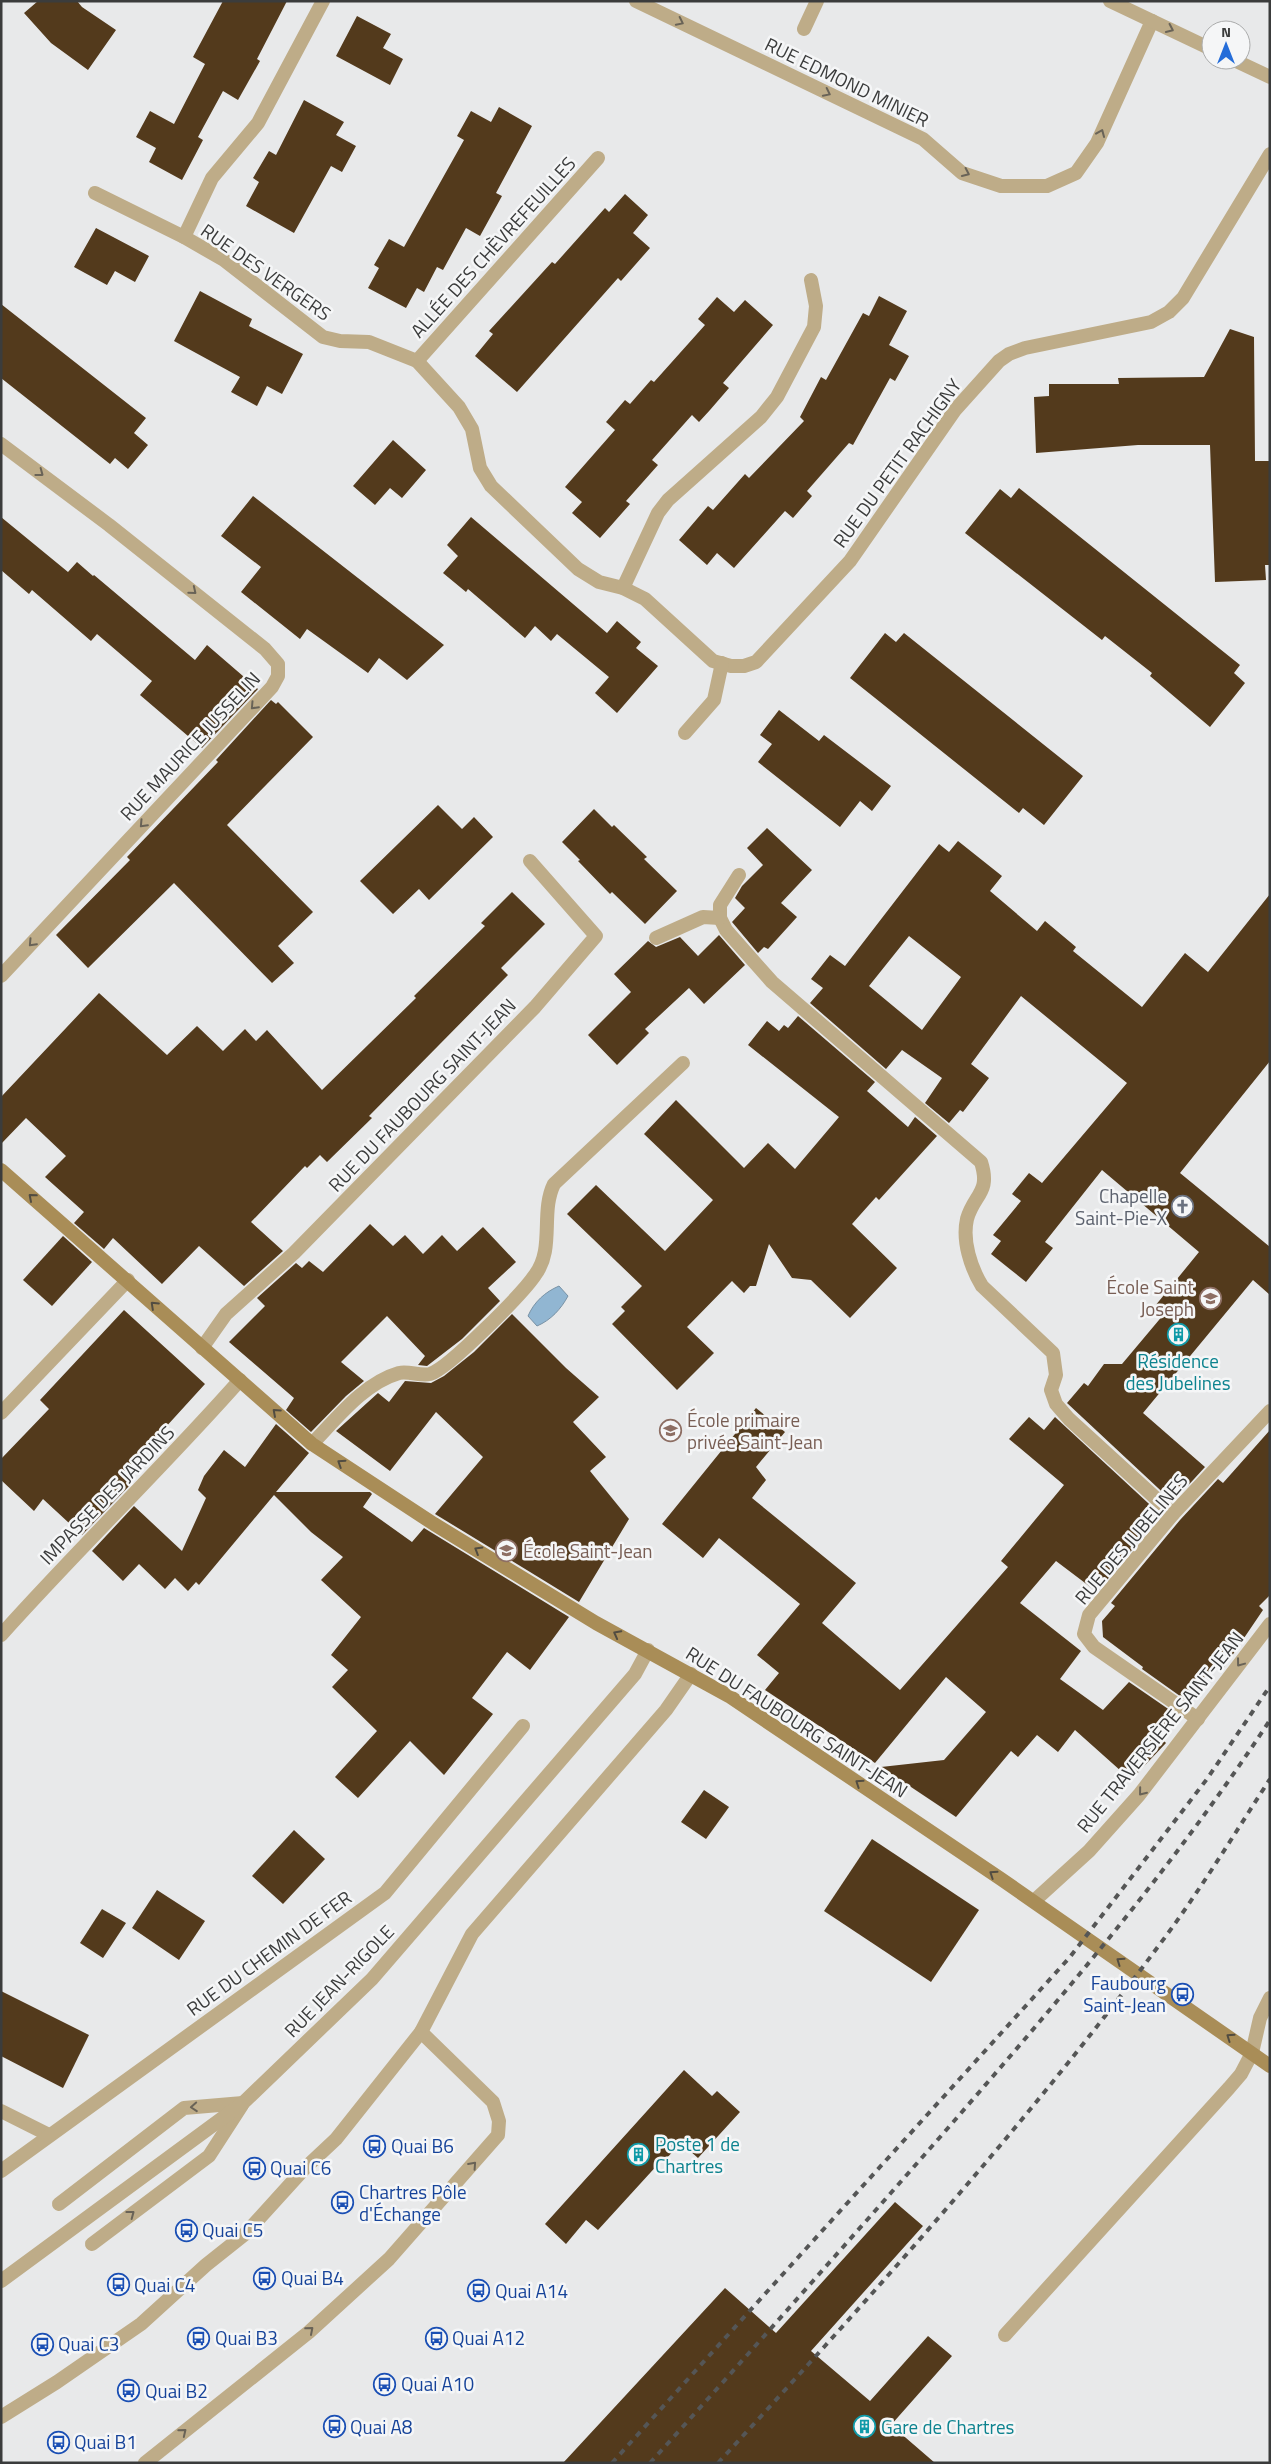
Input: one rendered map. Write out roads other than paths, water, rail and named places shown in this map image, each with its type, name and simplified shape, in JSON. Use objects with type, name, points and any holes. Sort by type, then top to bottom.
[{"type":"main road","name":"RUE DU FAUBOURG SAINT-JEAN","points":[[1,1170],[312,1444],[443,1529],[596,1623],[729,1696],[1034,1901],[1270,2066]]},
{"type":"street","points":[[184,237],[212,178],[258,124],[323,1]]},
{"type":"street","name":"RUE EDMOND MINIER","points":[[636,1],[923,139],[962,173],[1001,186],[1047,186],[1076,173],[1097,143],[1152,21]]},
{"type":"street","points":[[804,29],[817,1]]},
{"type":"street","points":[[1110,1],[1201,44]]},
{"type":"street","points":[[1251,68],[1270,77]]},
{"type":"street","name":"RUE DU PETIT RACHIGNY","points":[[727,664],[744,666],[756,662],[850,561],[955,410],[999,361],[1009,354],[1025,348],[1151,322],[1184,298],[1270,154]]},
{"type":"street","name":"ALLÉE DES CHÈVREFEUILLES","points":[[417,361],[598,158]]},
{"type":"street","name":"RUE DES VERGERS","points":[[95,193],[184,237],[224,260],[323,337],[340,341],[369,342],[417,361],[459,407],[472,429],[480,468],[491,486],[578,569],[599,582],[623,588],[645,599],[713,661],[727,664]]},
{"type":"street","points":[[623,588],[658,513],[668,500],[761,417],[777,397],[814,327],[816,306],[811,280]]},
{"type":"street","name":"RUE MAURICE JUSSELIN","points":[[1,444],[265,649],[278,664],[278,676],[272,687],[1,976]]},
{"type":"street","points":[[685,733],[714,700],[727,664]]},
{"type":"street","name":"RUE DU FAUBOURG SAINT-JEAN","points":[[202,1348],[226,1314],[301,1246],[535,1007],[596,936],[530,861]]},
{"type":"street","points":[[739,875],[720,906],[720,918],[726,930],[772,982],[981,1162],[985,1176],[984,1188],[967,1220],[968,1254],[975,1274],[982,1286],[1053,1353],[1056,1375],[1051,1390],[1056,1404],[1069,1419],[1173,1514]]},
{"type":"street","points":[[656,938],[703,918],[720,918]]},
{"type":"street","points":[[312,1444],[377,1382],[402,1372],[430,1374],[470,1343],[536,1275],[544,1260],[548,1195],[554,1184],[684,1063]]},
{"type":"street","points":[[1,1413],[128,1280]]},
{"type":"street","name":"IMPASSE DES JARDINS","points":[[1,1635],[192,1434],[240,1380]]},
{"type":"street","name":"RUE DES JUBELINES","points":[[1198,1719],[1094,1647],[1084,1634],[1089,1615],[1173,1514],[1270,1411]]},
{"type":"street","name":"RUE TRAVERSIÈRE SAINT-JEAN","points":[[1034,1901],[1089,1852],[1139,1796],[1270,1624]]},
{"type":"street","name":"RUE JEAN-RIGOLE","points":[[1,2281],[243,2103],[372,1979],[635,1674],[648,1650]]},
{"type":"street","points":[[1,2418],[141,2324],[206,2265],[245,2234],[352,2120],[421,2032],[472,1934],[666,1710],[691,1674]]},
{"type":"street","name":"RUE DU CHEMIN DE FER","points":[[1,2171],[385,1893],[523,1726]]},
{"type":"street","points":[[1005,2335],[1241,2074],[1252,2053],[1260,2018],[1270,1998]]},
{"type":"street","points":[[145,2463],[309,2332],[389,2259],[498,2135],[499,2121],[493,2102],[421,2032]]},
{"type":"street","points":[[59,2204],[184,2108],[243,2103]]},
{"type":"street","points":[[92,2244],[208,2156],[243,2103]]},
{"type":"street","points":[[1,2111],[49,2135]]},
{"type":"water","points":[[559,1286],[568,1296],[555,1314],[537,1326],[528,1316],[530,1311],[540,1298]]},
{"type":"railway","points":[[612,2463],[1070,1957],[1207,1779],[1270,1686]]},
{"type":"railway","points":[[650,2463],[1028,2036],[1154,1882],[1233,1775],[1270,1720]]},
{"type":"railway","points":[[718,2463],[889,2275],[1053,2081],[1172,1928],[1270,1779]]},
{"type":"place","name":"Chapelle Saint-Pie-X","points":[[1183,1207]]},
{"type":"place","name":"École Saint Joseph","points":[[1210,1298]]},
{"type":"place","name":"Résidence des Jubelines","points":[[1178,1335]]},
{"type":"place","name":"École primaire privée Saint-Jean","points":[[671,1431]]},
{"type":"place","name":"École Saint-Jean","points":[[507,1551]]},
{"type":"place","name":"Faubourg Saint-Jean","points":[[1182,1994]]},
{"type":"place","name":"Quai B6","points":[[375,2146]]},
{"type":"place","name":"Poste 1 de Chartres","points":[[639,2155]]},
{"type":"place","name":"Quai C6","points":[[254,2168]]},
{"type":"place","name":"Chartres Pôle d'Échange","points":[[343,2203]]},
{"type":"place","name":"Quai C5","points":[[186,2230]]},
{"type":"place","name":"Quai B4","points":[[265,2278]]},
{"type":"place","name":"Quai C4","points":[[118,2285]]},
{"type":"place","name":"Quai A14","points":[[479,2291]]},
{"type":"place","name":"Quai B3","points":[[199,2338]]},
{"type":"place","name":"Quai A12","points":[[436,2338]]},
{"type":"place","name":"Quai C3","points":[[42,2344]]},
{"type":"place","name":"Quai A10","points":[[385,2384]]},
{"type":"place","name":"Quai B2","points":[[129,2391]]},
{"type":"place","name":"Quai A8","points":[[334,2427]]},
{"type":"place","name":"Gare de Chartres","points":[[865,2427]]},
{"type":"place","name":"Quai B1","points":[[58,2442]]}]
